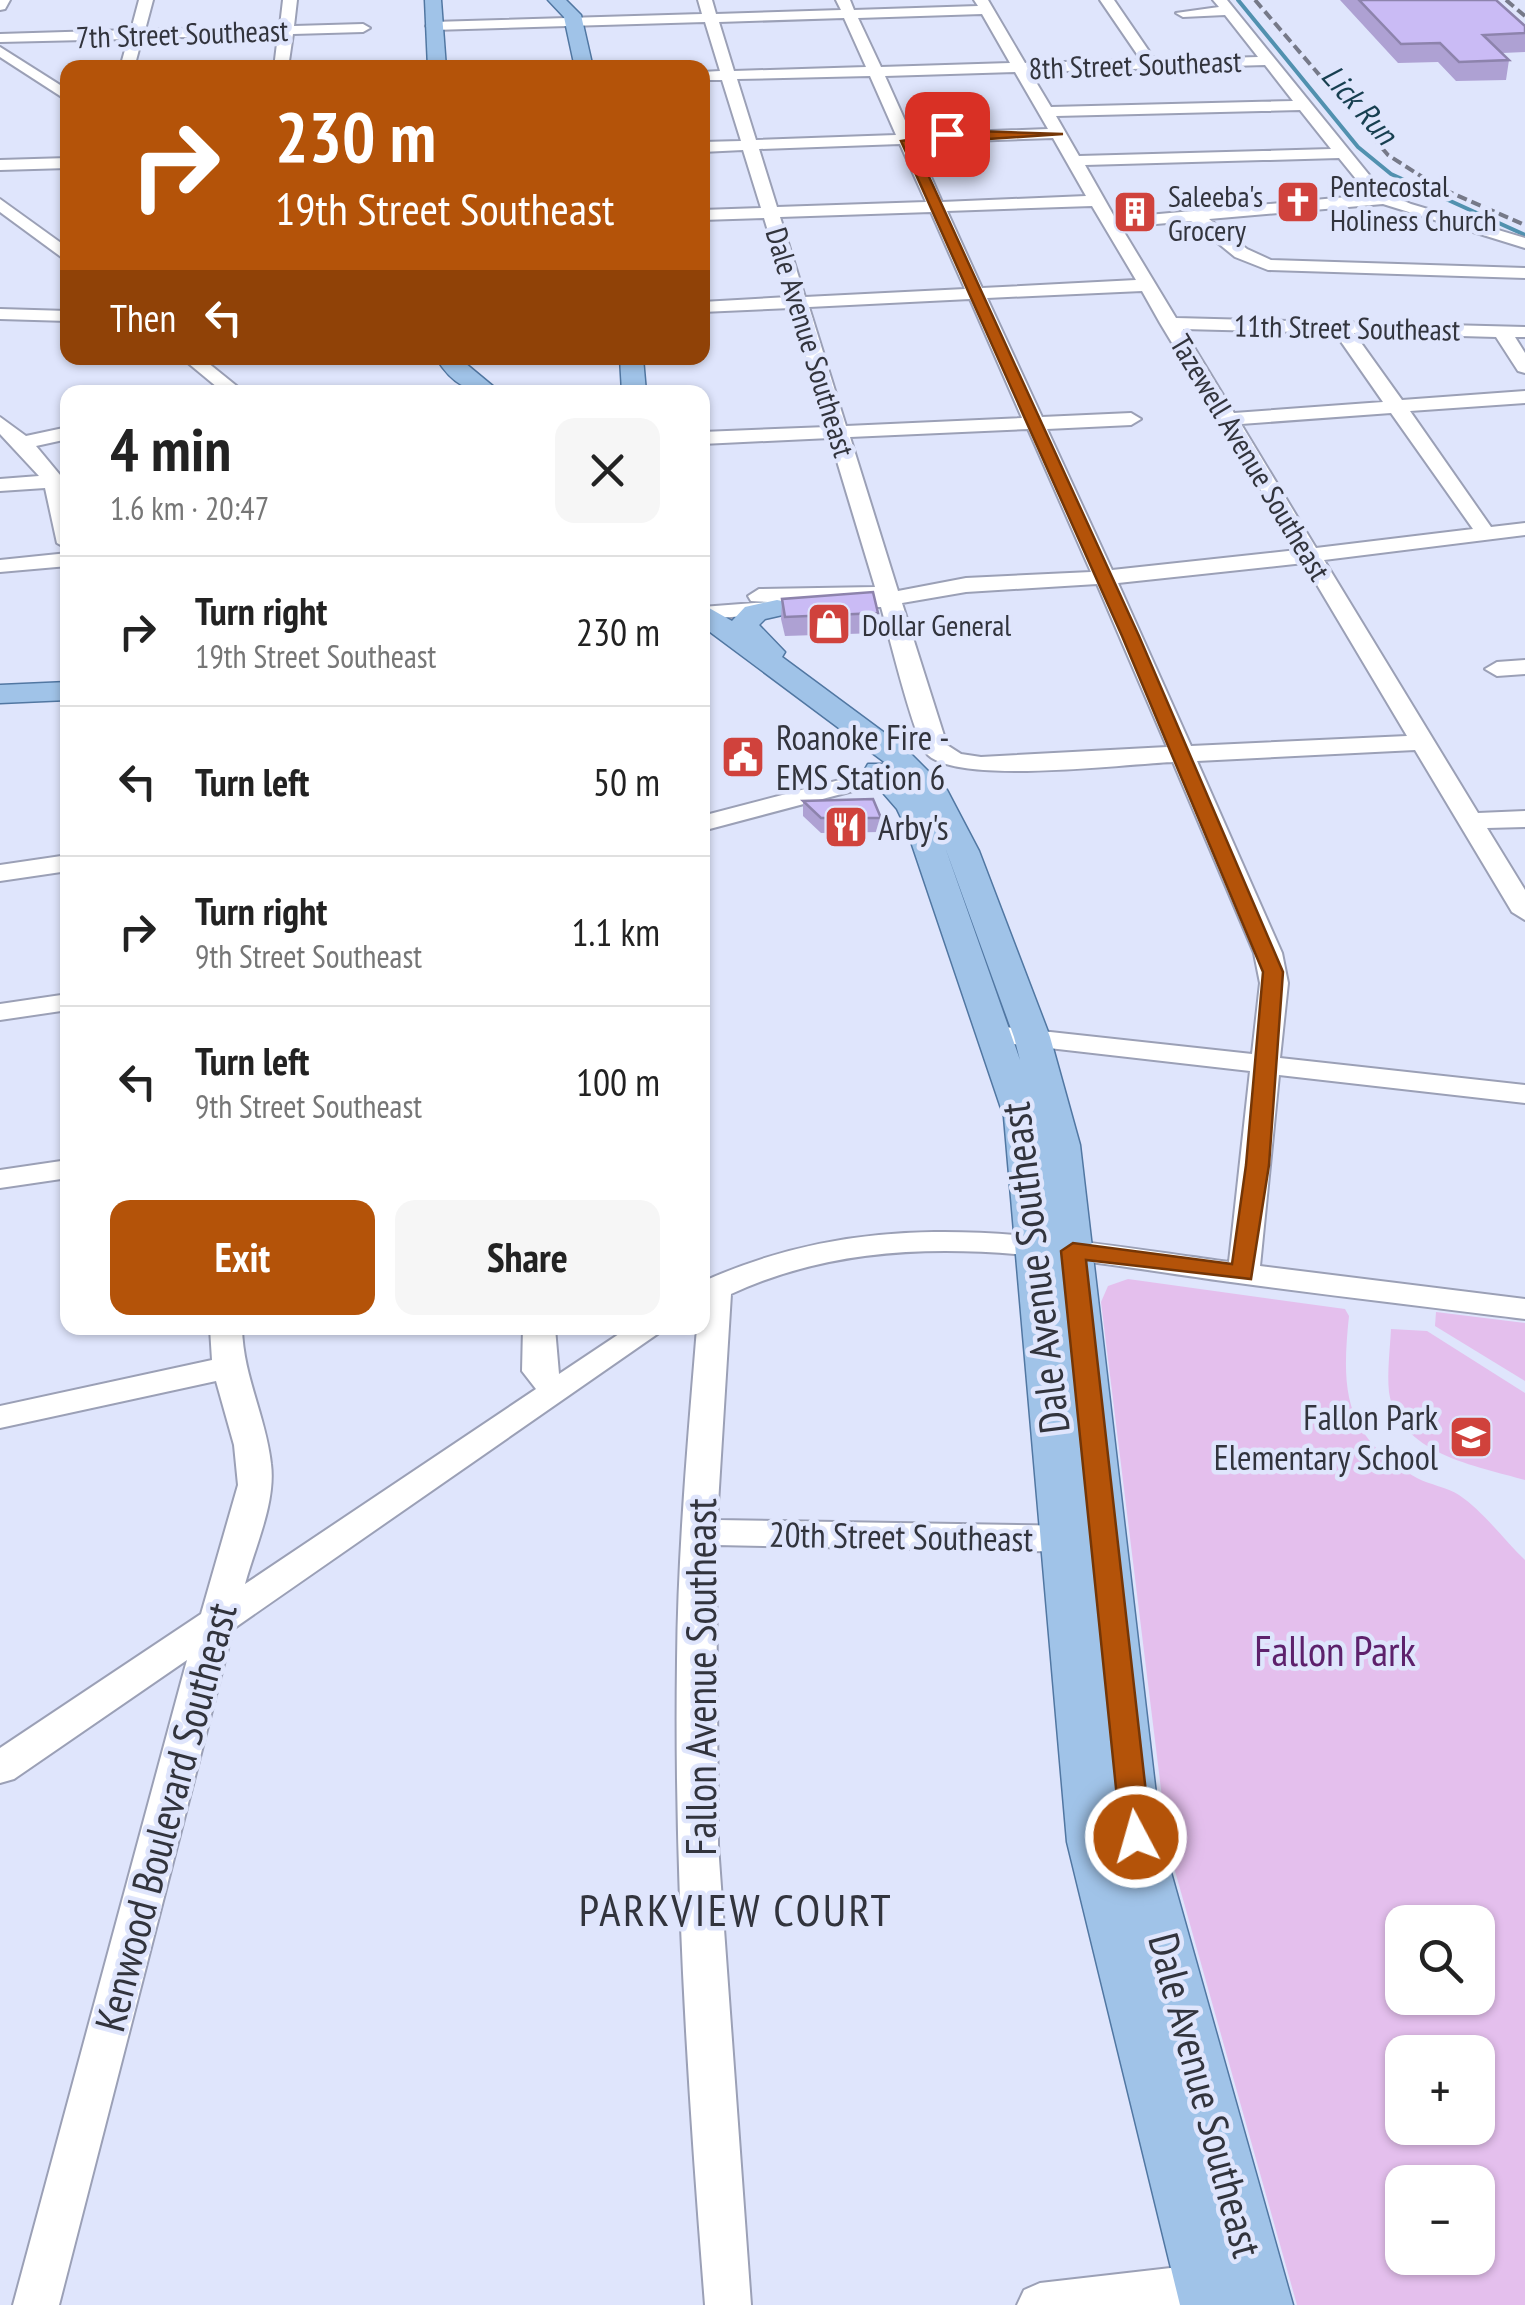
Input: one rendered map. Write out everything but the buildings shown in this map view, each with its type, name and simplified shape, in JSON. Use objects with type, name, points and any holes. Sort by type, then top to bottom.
[{"type":"main road","points":[[432,0],[436,60]]},
{"type":"main road","points":[[556,0],[568,9],[582,60]]},
{"type":"main road","points":[[453,365],[477,385]]},
{"type":"main road","points":[[777,608],[755,613],[744,626],[773,653],[781,671]]},
{"type":"main road","points":[[710,620],[781,671],[898,772]]},
{"type":"main road","points":[[710,621],[898,772]]},
{"type":"main road","points":[[0,680],[60,677]]},
{"type":"main road","points":[[0,694],[60,691]]},
{"type":"main road","name":"Dale Avenue Southeast","points":[[898,772],[910,806],[981,942],[1014,1035],[1054,1109],[1055,1249],[1083,1539],[1092,1842],[1207,2295]]},
{"type":"main road","name":"Dale Avenue Southeast","points":[[1083,1539],[1136,1837],[1260,2292]]},
{"type":"street","points":[[130,60],[146,0]]},
{"type":"street","points":[[282,60],[290,0]]},
{"type":"street","points":[[1107,0],[1151,64]]},
{"type":"street","points":[[433,26],[573,22],[709,9],[984,5]]},
{"type":"street","name":"Tazewell Avenue Southeast","points":[[984,5],[1146,285],[1525,912]]},
{"type":"street","points":[[1183,12],[1224,6],[1383,199]]},
{"type":"street","points":[[847,7],[1182,754],[1273,972],[1242,1274]]},
{"type":"street","name":"Dale Avenue Southeast","points":[[709,9],[934,745],[954,760],[981,764],[1422,742]]},
{"type":"street","name":"7th Street Southeast","points":[[0,38],[363,28]]},
{"type":"street","points":[[0,51],[60,91]]},
{"type":"street","name":"8th Street Southeast","points":[[710,76],[1268,61]]},
{"type":"street","points":[[1045,112],[1304,105]]},
{"type":"street","points":[[710,144],[1057,134]]},
{"type":"street","points":[[1074,162],[1342,153]]},
{"type":"street","points":[[0,165],[60,163]]},
{"type":"street","points":[[1110,223],[1383,199],[1525,243]]},
{"type":"street","points":[[710,215],[1097,201]]},
{"type":"street","points":[[0,204],[60,251]]},
{"type":"street","points":[[1195,216],[1250,258],[1278,267],[1525,273]]},
{"type":"street","points":[[710,306],[1146,285]]},
{"type":"street","points":[[0,314],[60,316]]},
{"type":"street","name":"11th Street Southeast","points":[[1169,323],[1525,332]]},
{"type":"street","points":[[1340,327],[1481,526]]},
{"type":"street","points":[[1502,332],[1525,367]]},
{"type":"street","points":[[200,365],[225,385]]},
{"type":"street","points":[[1229,419],[1525,396]]},
{"type":"street","points":[[710,438],[1130,419]]},
{"type":"street","points":[[0,423],[55,481],[60,505]]},
{"type":"street","points":[[22,443],[60,435]]},
{"type":"street","points":[[0,485],[55,481]]},
{"type":"street","points":[[1312,557],[1525,520]]},
{"type":"street","points":[[710,614],[867,604],[890,596],[966,586],[1104,579],[1525,529]]},
{"type":"street","points":[[0,566],[60,560]]},
{"type":"street","points":[[710,614],[859,591],[890,596]]},
{"type":"street","points":[[1497,669],[1525,667]]},
{"type":"street","points":[[710,822],[898,772]]},
{"type":"street","points":[[1470,821],[1525,819]]},
{"type":"street","points":[[0,873],[60,864]]},
{"type":"street","points":[[0,1012],[60,1003]]},
{"type":"street","points":[[1014,1035],[1525,1094]]},
{"type":"street","points":[[0,1179],[60,1170]]},
{"type":"street","points":[[710,1291],[791,1260],[903,1239],[953,1238],[1525,1309]]},
{"type":"street","name":"Kenwood Boulevard Southeast","points":[[36,2305],[256,1464],[229,1367],[227,1335]]},
{"type":"street","points":[[540,1335],[538,1371],[555,1391]]},
{"type":"street","points":[[0,1768],[639,1335]]},
{"type":"street","name":"Fallon Avenue Southeast","points":[[707,1335],[698,1532],[702,1941],[708,2084],[728,2305]]},
{"type":"street","points":[[0,1417],[229,1367]]},
{"type":"street","name":"20th Street Southeast","points":[[698,1532],[1083,1539]]},
{"type":"street","points":[[1040,2305],[1260,2292]]},
{"type":"green space","name":"Fallon Park","points":[[1128,1279],[1345,1309],[1349,1316],[1348,1390],[1361,1429],[1393,1462],[1468,1502],[1525,1560],[1525,2305],[1297,2305],[1168,1846],[1101,1302],[1108,1286]]},
{"type":"green space","points":[[1436,1312],[1525,1323],[1525,1381],[1435,1326]]},
{"type":"green space","name":"Fallon Park Elementary School","points":[[1391,1329],[1427,1331],[1525,1393],[1525,1480],[1442,1454],[1407,1430],[1395,1413],[1389,1392]]},
{"type":"waterway","name":"Lick Run","points":[[1238,0],[1358,147],[1391,174],[1525,235]]},
{"type":"railway","points":[[1255,0],[1388,155],[1438,187],[1525,225]]},
{"type":"railway","points":[[1506,0],[1525,16]]},
{"type":"place","name":"Pentecostal Holiness Church","points":[[1298,202]]},
{"type":"place","name":"Saleeba's Grocery","points":[[1135,212]]},
{"type":"place","name":"Dollar General","points":[[829,624]]},
{"type":"place","name":"Roanoke Fire - EMS Station 6","points":[[743,757]]},
{"type":"place","name":"Arby's","points":[[846,827]]},
{"type":"place","name":"Fallon Park Elementary School","points":[[1471,1437]]},
{"type":"district","name":"PARKVIEW COURT","points":[[736,1909]]},
{"type":"route","points":[[947,134],[1036,130],[1057,134],[906,141],[1131,636],[1268,952],[1273,972],[1258,1165],[1242,1274],[1073,1251],[1136,1837]]}]
